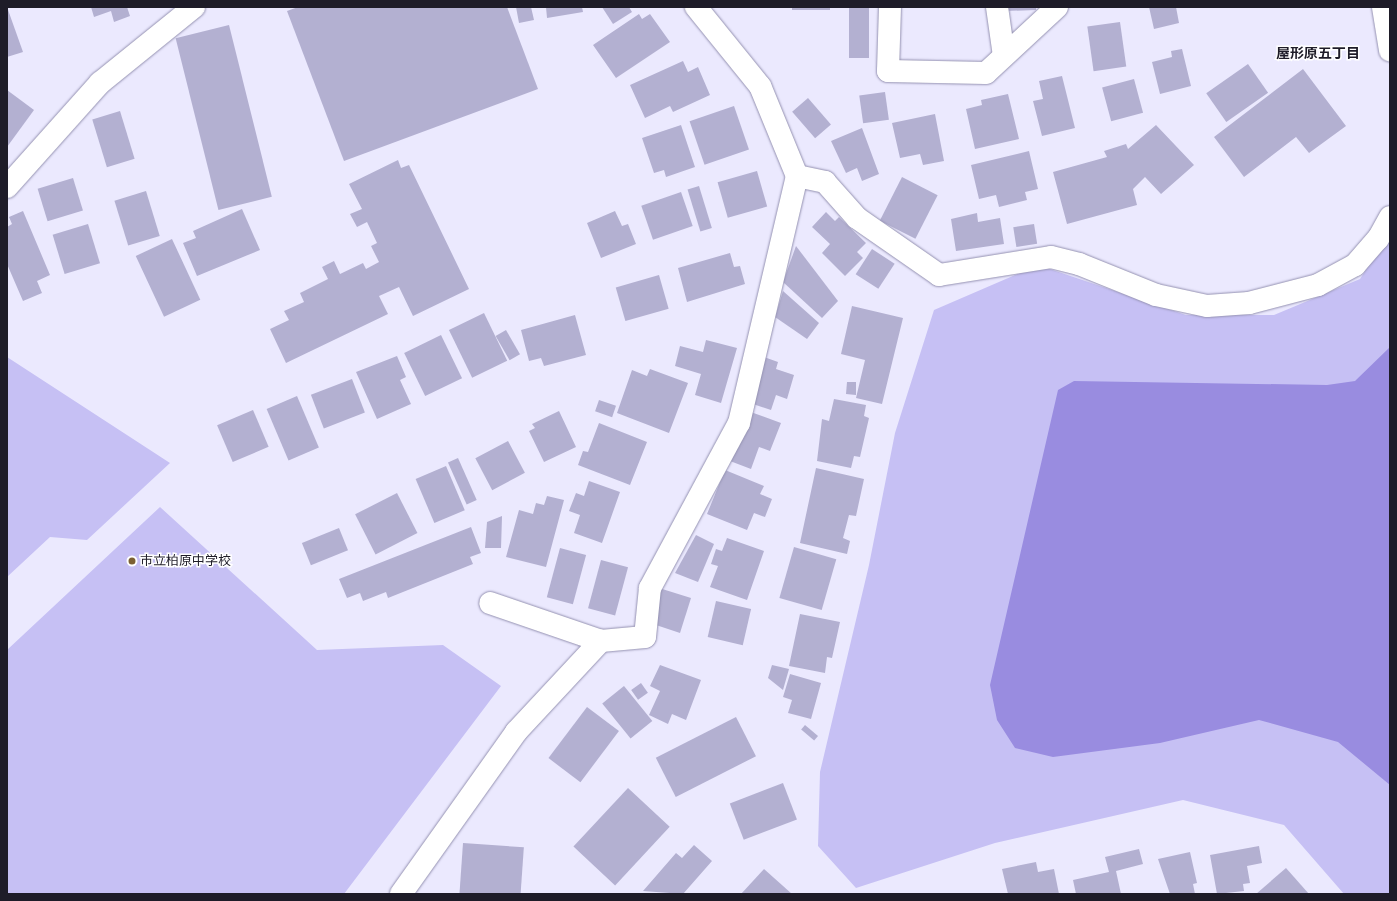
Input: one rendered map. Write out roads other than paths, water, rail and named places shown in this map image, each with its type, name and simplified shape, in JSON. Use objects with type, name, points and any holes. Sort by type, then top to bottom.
[{"type":"street","points":[[7,187],[100,83],[194,7]]},
{"type":"street","points":[[490,603],[601,641],[645,637],[650,588],[739,423],[797,176],[760,86],[696,7]]},
{"type":"street","points":[[890,7],[888,71],[986,73],[1056,7]]},
{"type":"street","points":[[997,7],[1004,56]]},
{"type":"street","points":[[1384,7],[1390,50]]},
{"type":"street","points":[[797,176],[825,182],[858,218],[939,275],[1051,257],[1079,264],[1156,295],[1207,306],[1249,303],[1318,285],[1355,265],[1378,239],[1390,217]]},
{"type":"street","points":[[401,894],[516,732],[601,641]]},
{"type":"place","name":"市立柏原中学校","points":[[132,561]]},
{"type":"district","name":"屋形原五丁目","points":[[1318,53]]}]
